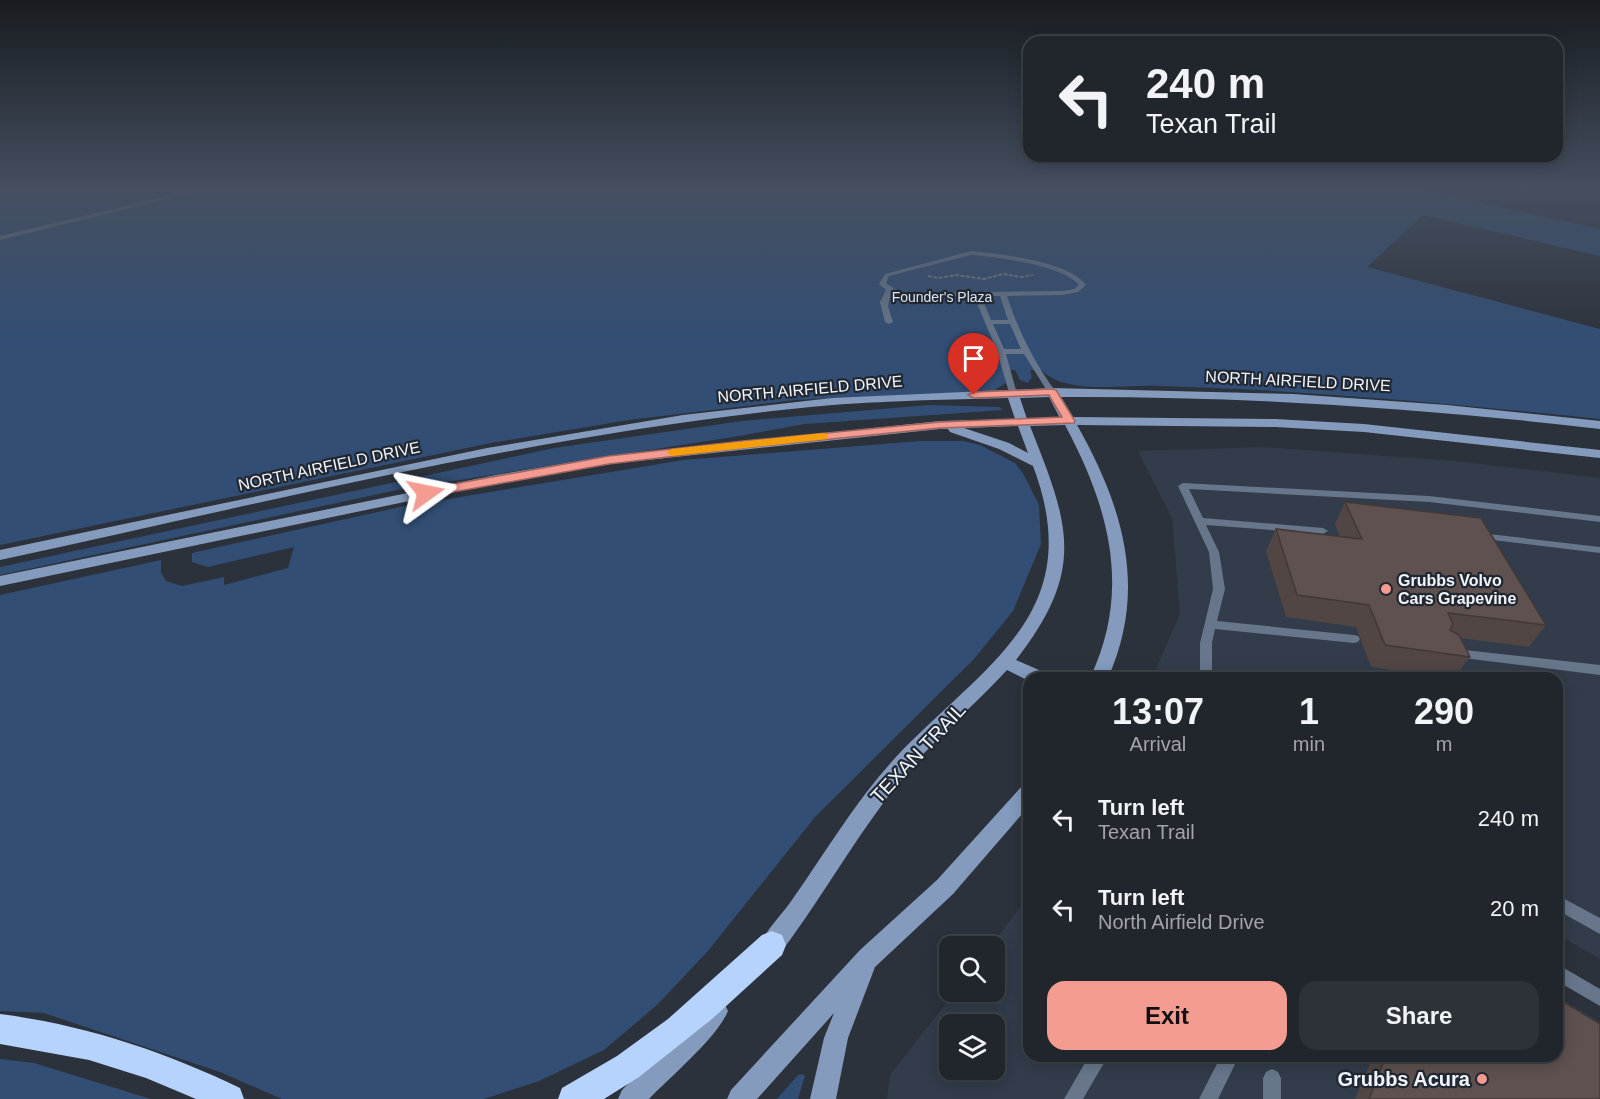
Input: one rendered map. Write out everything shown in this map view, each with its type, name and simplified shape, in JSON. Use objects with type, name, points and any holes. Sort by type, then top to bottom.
[{"type":"highway","points":[[573,1099],[653,1051],[772,945]]},
{"type":"highway","points":[[0,1029],[106,1049],[184,1076],[229,1099]]},
{"type":"main road","name":"NORTH AIRFIELD DRIVE","points":[[0,555],[364,475],[592,433],[785,406],[915,397],[1052,392],[1235,395],[1421,406],[1600,425]]},
{"type":"main road","points":[[1052,392],[1070,421],[1104,496],[1119,553],[1119,598],[1112,650],[1102,672]]},
{"type":"main road","name":"TEXAN TRAIL","points":[[631,1099],[697,1033],[772,945],[861,817],[903,763],[1005,662],[1029,630],[1052,587],[1058,545],[1053,505],[1021,423],[1013,394]]},
{"type":"main road","points":[[0,582],[507,477],[632,457],[940,425],[1070,421],[1275,423],[1353,428],[1600,454]]},
{"type":"main road","points":[[940,425],[1004,446],[1038,463]]},
{"type":"main road","points":[[1005,662],[1027,672]]},
{"type":"main road","points":[[740,1099],[868,958],[945,886],[1023,799]]},
{"type":"main road","points":[[823,1099],[836,1038],[868,958]]},
{"type":"lane","points":[[971,253],[1039,265],[1077,275],[1083,285],[1076,291],[1063,293],[977,296],[910,295],[889,290],[882,284],[884,278],[912,268],[971,253]]},
{"type":"lane","points":[[889,290],[883,304],[889,322]]},
{"type":"lane","points":[[1003,295],[1012,322],[1040,376],[1052,392]]},
{"type":"lane","points":[[977,296],[1001,351],[1013,394]]},
{"type":"lane","points":[[988,322],[1012,322]]},
{"type":"lane","points":[[1001,351],[1028,352]]},
{"type":"lane","points":[[1206,672],[1206,643],[1219,589],[1214,552],[1183,486],[1429,500],[1600,519]]},
{"type":"lane","points":[[1200,522],[1323,531]]},
{"type":"lane","points":[[1470,535],[1600,550]]},
{"type":"lane","points":[[1210,624],[1354,639]]},
{"type":"lane","points":[[1443,651],[1600,670]]},
{"type":"lane","points":[[1563,905],[1600,926]]},
{"type":"lane","points":[[1563,976],[1600,998]]},
{"type":"lane","points":[[1073,1099],[1095,1062]]},
{"type":"lane","points":[[1208,1099],[1227,1062]]},
{"type":"lane","points":[[1272,1078],[1272,1099]]},
{"type":"path","points":[[912,268],[931,277],[956,275],[984,279],[1003,274],[1029,276],[1035,274],[1039,265]]},
{"type":"path","points":[[998,270],[1003,274]]},
{"type":"path","points":[[956,275],[959,271]]},
{"type":"shaded area","points":[[1264,447],[1456,461],[1600,478],[1600,959],[1563,937],[1563,672],[1155,672],[1180,614],[1172,518],[1138,451]]},
{"type":"shaded area","points":[[1023,905],[1023,1062],[1563,1062],[1563,1000],[1600,1022],[1600,1099],[887,1099],[890,1075],[947,1002],[1005,1002],[1005,936],[998,936]]},
{"type":"green space","name":"Founder's Plaza","points":[[0,240],[1396,240],[1367,267],[1600,329],[1600,419],[1325,394],[1159,386],[1081,386],[1052,378],[1041,370],[1030,370],[1032,377],[1028,383],[1020,380],[1015,370],[1003,370],[1006,383],[993,391],[794,400],[629,420],[491,443],[0,545]]},
{"type":"green space","points":[[1532,240],[1600,240],[1600,256]]},
{"type":"green space","points":[[929,405],[999,407],[1003,410],[805,424],[402,489],[0,575],[0,567],[554,448],[742,421]]},
{"type":"green space","points":[[920,441],[963,441],[980,445],[1015,463],[1024,475],[1039,505],[1041,544],[1013,611],[974,659],[815,817],[708,951],[657,1005],[604,1050],[539,1081],[484,1099],[282,1099],[220,1072],[44,1013],[0,1011],[0,595],[161,560],[161,573],[166,581],[182,586],[224,577],[224,585],[288,568],[294,547],[208,567],[192,562],[192,553],[400,507],[683,460]]},
{"type":"green space","points":[[0,1059],[34,1063],[151,1099],[0,1099]]},
{"type":"green space","points":[[798,1075],[805,1076],[798,1099],[777,1099]]},
{"type":"building","name":"Grubbs Volvo Cars Grapevine","points":[[1345,502],[1481,518],[1546,625],[1448,613],[1453,624],[1450,630],[1459,635],[1470,657],[1385,645],[1369,605],[1297,595],[1276,529],[1362,539]]},
{"type":"building","name":"Grubbs Acura","points":[[1563,1002],[1600,1024],[1600,1099],[1369,1099],[1384,1062],[1563,1062]]},
{"type":"slow traffic","points":[[672,452],[823,436]]},
{"type":"place","name":"Grubbs Volvo Cars Grapevine","points":[[1386,589]]},
{"type":"place","name":"Grubbs Acura","points":[[1482,1079]]},
{"type":"route","points":[[426,493],[609,460],[743,444],[940,425],[1070,421],[1052,392],[974,395]]}]
